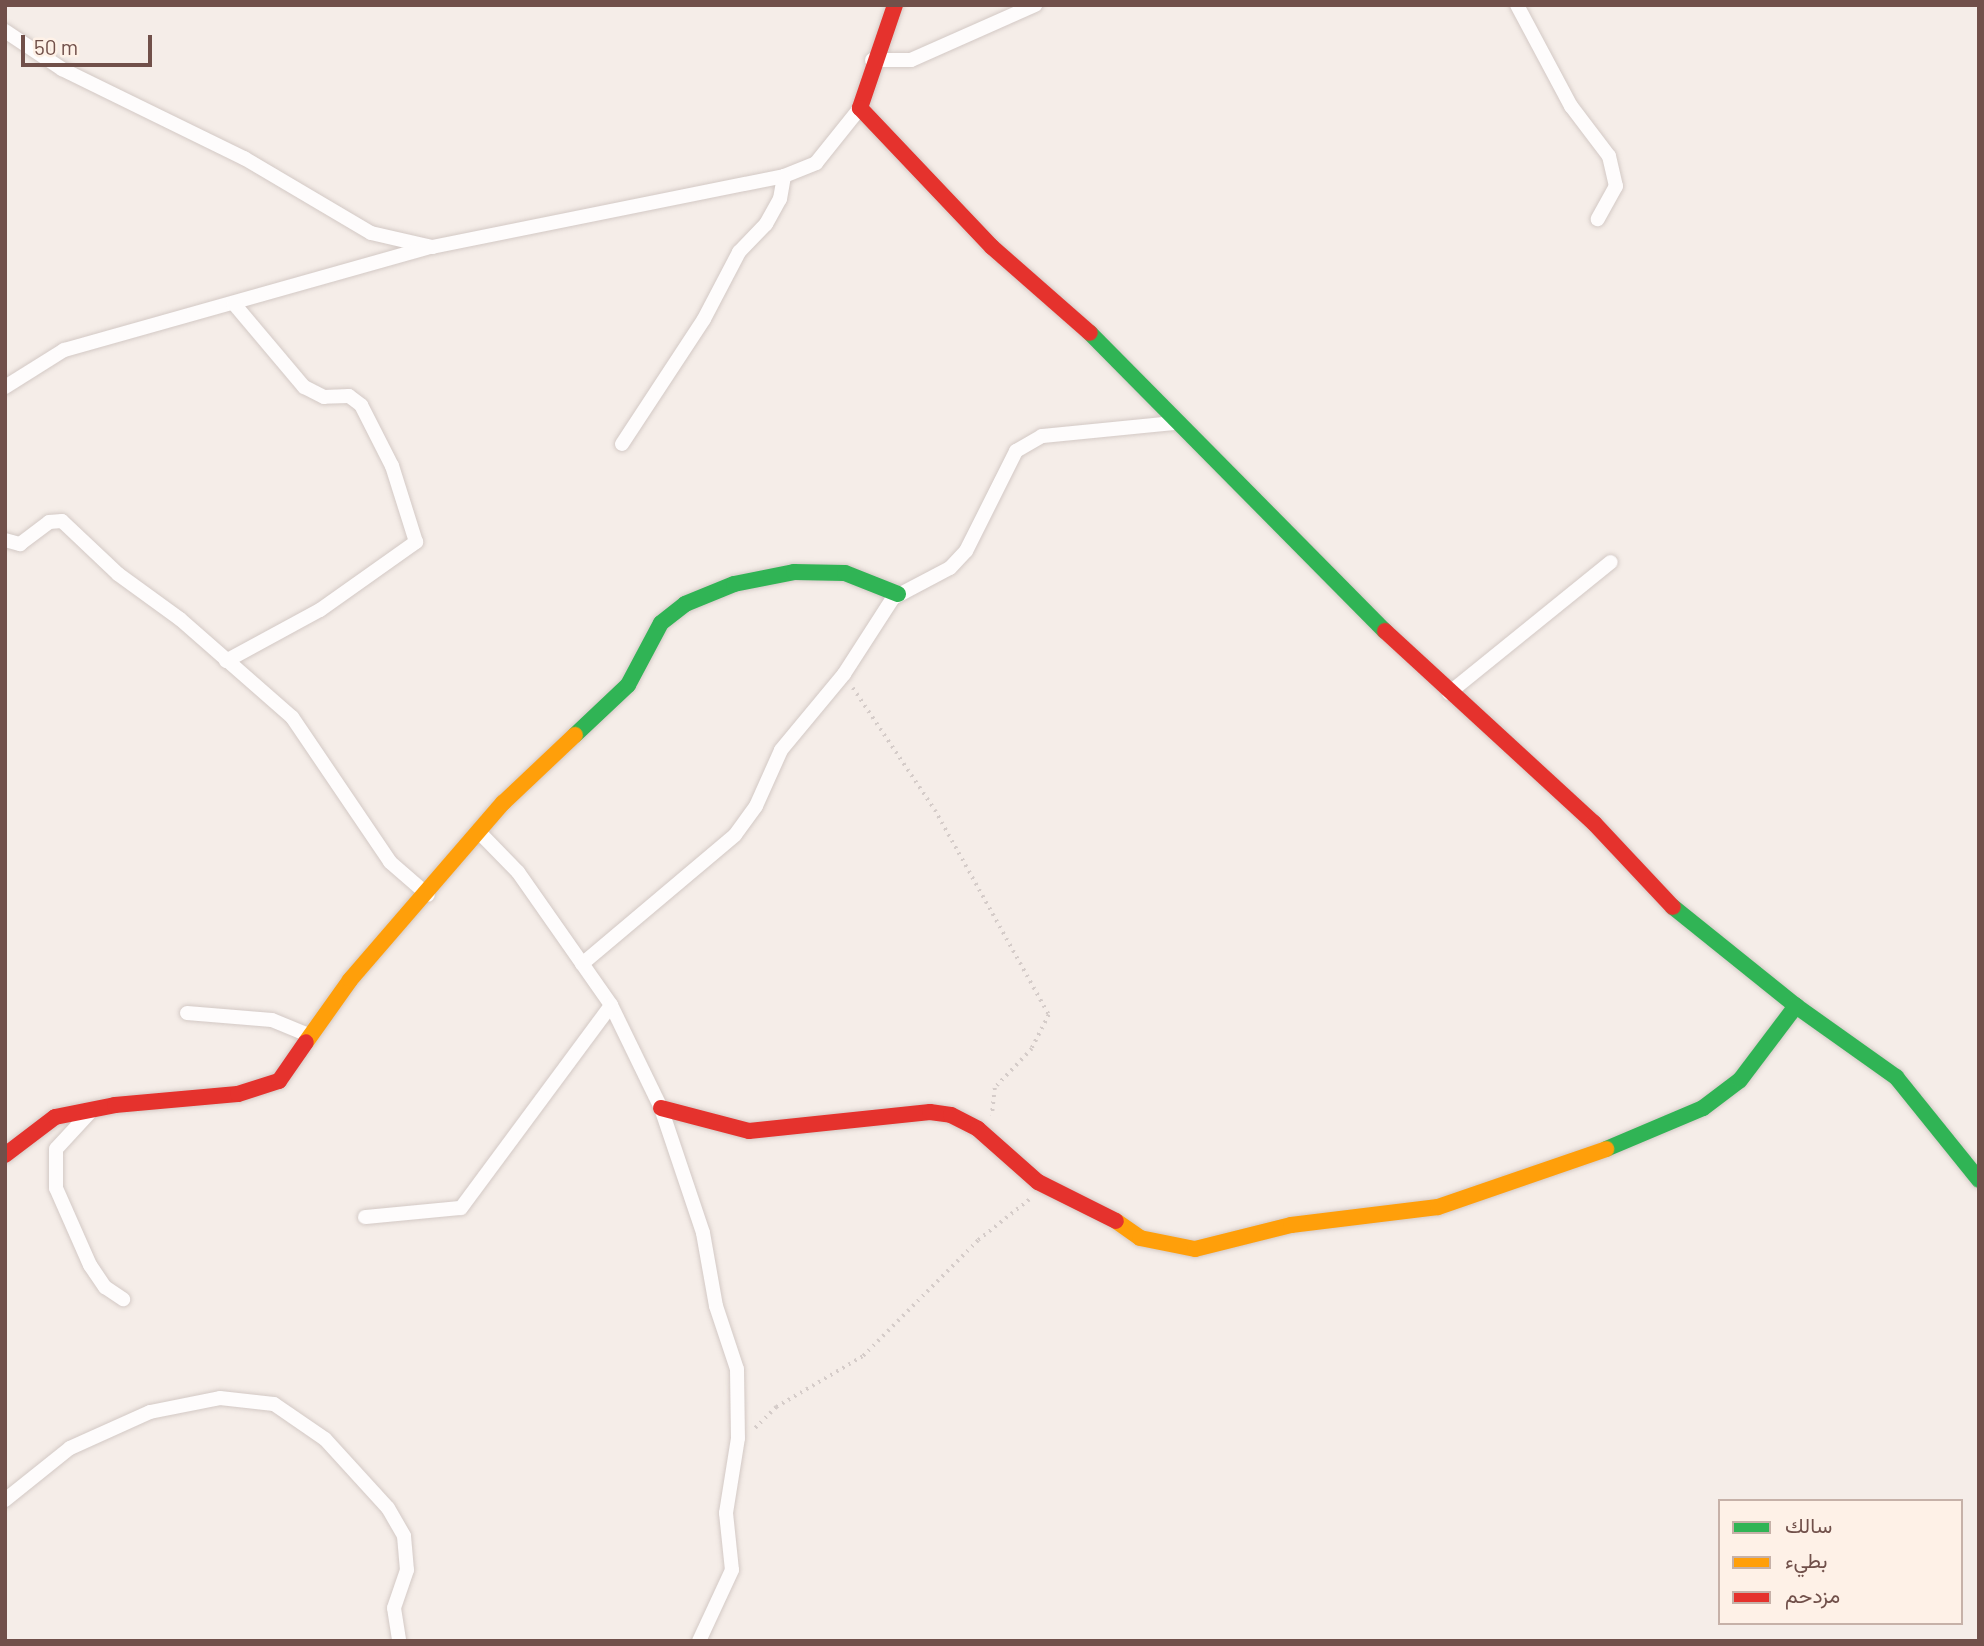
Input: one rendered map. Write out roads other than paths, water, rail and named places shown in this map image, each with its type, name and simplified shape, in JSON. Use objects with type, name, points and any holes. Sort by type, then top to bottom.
[{"type":"street","points":[[5,387],[64,350],[432,247],[784,176],[823,156],[860,108],[872,60],[895,5]]},
{"type":"street","points":[[872,60],[893,64],[918,58],[1035,5]]},
{"type":"street","points":[[1517,5],[1571,106],[1607,149],[1616,186],[1598,219]]},
{"type":"street","points":[[5,32],[61,69],[244,158],[371,233],[432,247]]},
{"type":"street","points":[[860,108],[953,209],[1068,311],[1174,423],[1449,693],[1594,823],[1679,913],[1796,1006],[1896,1077],[1979,1180]]},
{"type":"street","points":[[622,444],[704,319],[739,252],[766,224],[780,199],[784,176]]},
{"type":"street","points":[[226,661],[320,610],[416,542],[392,466],[361,405],[349,396],[324,397],[304,387],[234,304]]},
{"type":"street","points":[[582,964],[735,835],[756,806],[781,750],[844,674],[898,594],[950,568],[966,551],[1001,472],[1030,442],[1057,434],[1174,423]]},
{"type":"street","points":[[5,540],[20,544],[49,522],[61,521],[292,717],[390,862],[428,895]]},
{"type":"street","points":[[1449,693],[1611,562]]},
{"type":"street","points":[[5,1156],[45,1122],[93,1109],[226,1096],[273,1084],[312,1036],[350,980],[428,895],[478,831],[628,685],[661,623],[685,604],[734,584],[794,572],[845,572],[898,594]]},
{"type":"street","points":[[478,831],[518,872],[611,1005],[661,1108],[703,1233],[716,1306],[737,1369],[737,1451],[726,1513],[735,1556],[727,1586],[699,1641]]},
{"type":"street","points":[[365,1217],[461,1208],[611,1005]]},
{"type":"street","points":[[661,1108],[749,1131],[930,1112],[951,1115],[972,1124],[1023,1171],[1047,1186],[1099,1209],[1140,1238],[1176,1249],[1291,1224],[1438,1207],[1639,1138],[1703,1108],[1759,1062],[1796,1006]]},
{"type":"street","points":[[187,1013],[272,1020],[312,1036]]},
{"type":"street","points":[[93,1109],[56,1149],[56,1188],[94,1271],[123,1299]]},
{"type":"street","points":[[5,1500],[70,1448],[126,1421],[197,1401],[274,1404],[325,1439],[388,1508],[404,1536],[407,1570],[394,1608],[399,1641]]}]
